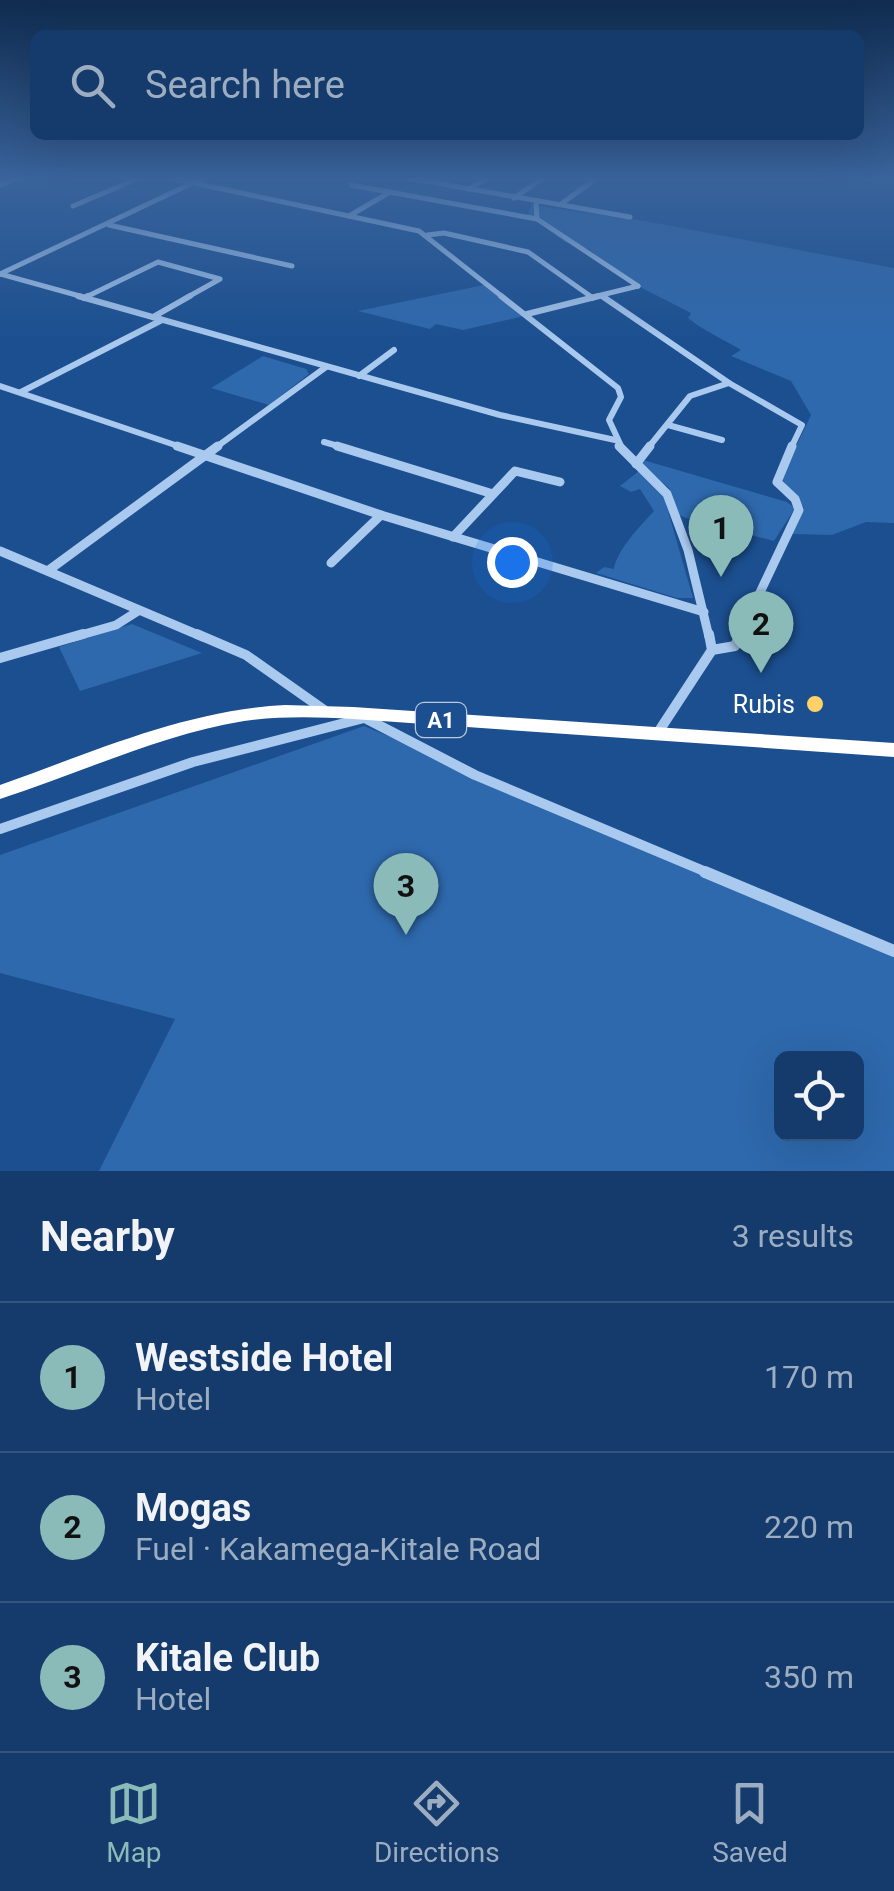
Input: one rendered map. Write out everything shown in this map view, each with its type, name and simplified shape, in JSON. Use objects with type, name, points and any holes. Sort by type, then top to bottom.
[{"type":"highway","name":"A1","points":[[0,792],[229,718],[327,712],[894,750]]},
{"type":"street","points":[[0,274],[93,233]]},
{"type":"street","points":[[144,233],[292,266]]},
{"type":"street","points":[[417,233],[444,233],[528,252],[728,383],[802,425],[776,476],[798,510],[735,646],[712,650]]},
{"type":"street","points":[[527,314],[638,286],[558,233]]},
{"type":"street","points":[[427,235],[621,392],[608,420],[615,440],[668,496],[712,650],[657,734]]},
{"type":"street","points":[[20,392],[158,319],[220,278],[158,262],[84,298]]},
{"type":"street","points":[[0,274],[500,415],[615,440]]},
{"type":"street","points":[[360,376],[394,350]]},
{"type":"street","points":[[48,570],[326,367]]},
{"type":"street","points":[[636,464],[692,394],[728,383]]},
{"type":"street","points":[[0,386],[381,515],[704,612]]},
{"type":"street","points":[[668,424],[722,440]]},
{"type":"street","points":[[324,442],[493,494]]},
{"type":"street","points":[[453,538],[516,470],[560,482]]},
{"type":"street","points":[[332,564],[381,515]]},
{"type":"street","points":[[0,551],[246,656],[327,712]]},
{"type":"street","points":[[0,658],[116,625],[138,611]]},
{"type":"street","points":[[0,829],[193,762],[359,715],[475,775],[894,950]]},
{"type":"shaded area","points":[[552,233],[707,233],[894,268],[894,523],[866,522],[832,535],[792,534],[804,508],[781,478],[811,415],[791,381],[731,356],[741,350],[694,323],[688,318],[691,313],[642,288],[588,249],[565,242]]},
{"type":"shaded area","points":[[484,285],[524,316],[463,330],[436,324],[430,329],[358,311]]},
{"type":"shaded area","points":[[263,356],[306,369],[309,374],[269,405],[211,388]]},
{"type":"shaded area","points":[[643,460],[787,502],[795,508],[774,541],[686,518],[679,515],[669,488],[640,464]]},
{"type":"shaded area","points":[[639,471],[664,497],[693,598],[677,598],[596,573],[604,567],[614,569],[624,546],[654,511],[640,489],[631,492],[620,486]]},
{"type":"shaded area","points":[[132,624],[202,653],[80,691],[59,647]]},
{"type":"shaded area","points":[[364,726],[894,947],[894,1171],[99,1171],[175,1019],[0,973],[0,855]]},
{"type":"place","name":"Westside Hotel","points":[[721,577]]},
{"type":"place","name":"Mogas","points":[[761,673]]},
{"type":"place","name":"Rubis","points":[[815,704]]},
{"type":"place","name":"Kitale Club","points":[[406,935]]}]
